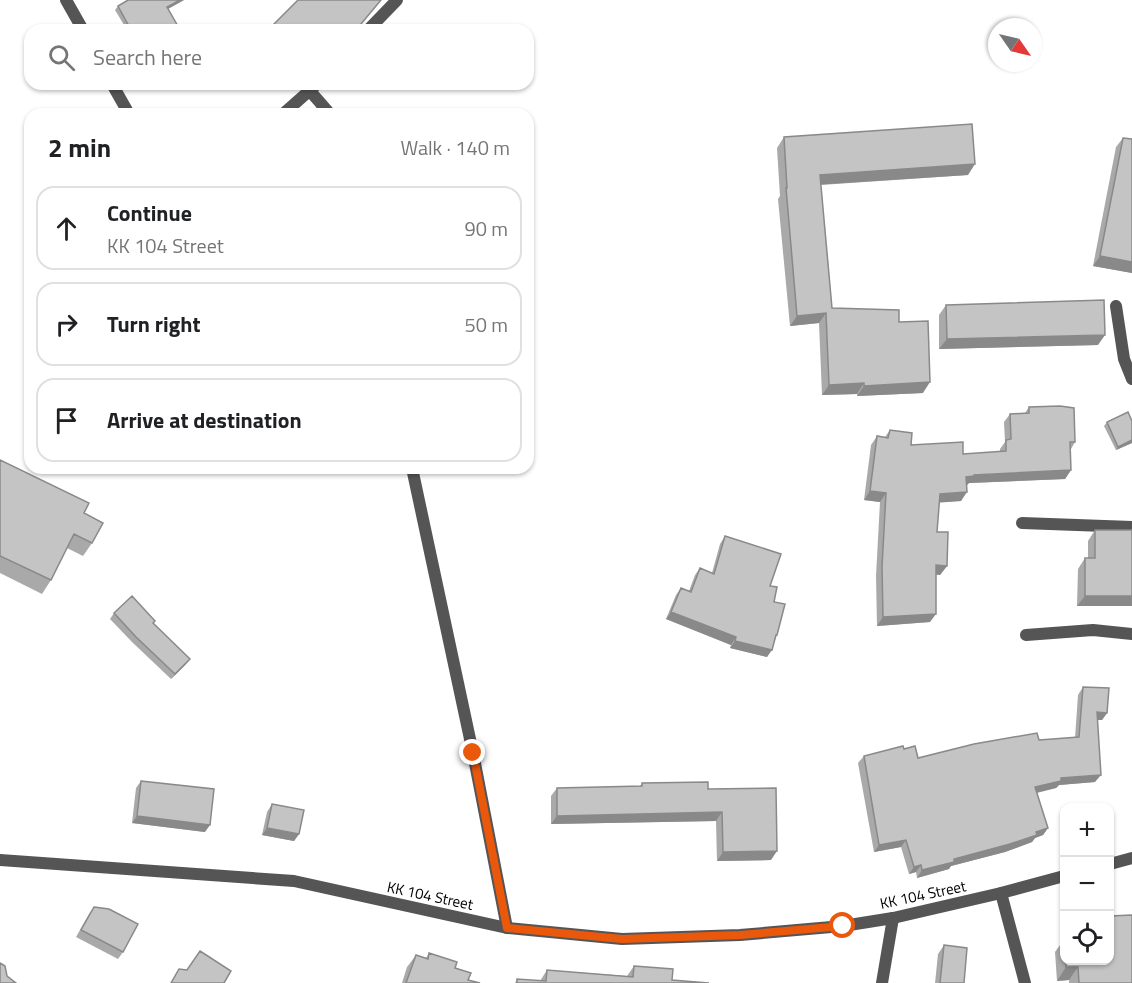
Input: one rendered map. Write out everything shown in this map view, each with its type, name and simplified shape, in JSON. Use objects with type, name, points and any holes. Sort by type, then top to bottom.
[{"type":"street","points":[[66,0],[80,24]]},
{"type":"street","points":[[374,24],[397,0]]},
{"type":"street","points":[[115,90],[126,108]]},
{"type":"street","points":[[289,108],[312,90]]},
{"type":"street","points":[[315,90],[326,108]]},
{"type":"street","points":[[1116,306],[1124,360],[1132,379]]},
{"type":"street","points":[[413,474],[473,753],[507,928]]},
{"type":"street","points":[[1022,523],[1132,527]]},
{"type":"street","points":[[1026,635],[1093,630],[1132,634]]},
{"type":"street","points":[[1114,863],[1132,858]]},
{"type":"street","name":"KK 104 Street","points":[[0,860],[294,881],[507,928],[622,939],[740,935],[843,926],[893,918],[1060,877]]},
{"type":"street","points":[[1001,893],[1025,983]]},
{"type":"street","points":[[882,983],[893,918]]},
{"type":"building","points":[[128,0],[180,0],[167,7],[177,24],[128,24],[118,6]]},
{"type":"building","points":[[298,0],[381,0],[361,24],[274,24]]},
{"type":"building","points":[[972,124],[975,164],[820,175],[832,308],[899,310],[899,322],[928,321],[930,382],[864,386],[864,383],[829,385],[826,313],[797,316],[784,137]]},
{"type":"building","points":[[1123,138],[1132,139],[1132,262],[1100,256]]},
{"type":"building","points":[[1104,300],[1105,335],[947,339],[946,305]]},
{"type":"building","points":[[1029,407],[1074,408],[1075,442],[1070,442],[1071,470],[974,475],[966,477],[967,492],[940,494],[937,532],[948,532],[947,566],[936,565],[936,614],[883,617],[882,567],[886,493],[870,491],[877,436],[888,438],[890,430],[912,433],[911,445],[963,442],[963,454],[1006,451],[1006,440],[1011,439],[1010,414],[1029,413]]},
{"type":"building","points":[[1128,412],[1132,421],[1132,440],[1118,447],[1107,422]]},
{"type":"building","points":[[0,460],[24,472],[24,474],[29,474],[89,503],[84,513],[103,523],[92,543],[74,534],[51,580],[0,556]]},
{"type":"building","points":[[1095,530],[1132,530],[1132,596],[1085,596],[1085,558],[1095,558]]},
{"type":"building","points":[[725,536],[781,554],[770,586],[777,587],[774,602],[785,604],[772,650],[735,641],[736,637],[671,612],[681,588],[691,592],[700,568],[714,574]]},
{"type":"building","points":[[132,596],[155,621],[153,623],[190,659],[175,674],[114,613]]},
{"type":"building","points":[[1083,687],[1109,688],[1107,713],[1097,712],[1101,775],[1061,778],[1061,781],[1035,787],[1048,828],[1036,832],[1037,835],[1010,844],[922,870],[921,865],[914,867],[906,840],[879,845],[864,756],[903,746],[904,749],[915,746],[918,758],[974,744],[1037,733],[1039,740],[1079,737]]},
{"type":"building","points":[[141,781],[214,789],[210,825],[137,816]]},
{"type":"building","points":[[708,782],[708,789],[776,788],[777,851],[723,852],[722,812],[557,816],[557,788]]},
{"type":"building","points":[[272,804],[304,810],[299,834],[267,828]]},
{"type":"building","points":[[94,907],[109,909],[138,924],[123,952],[81,930]]},
{"type":"building","points":[[1132,915],[1132,983],[1079,983],[1078,967],[1066,967],[1066,965],[1114,965],[1114,916]]},
{"type":"building","points":[[944,945],[967,948],[964,983],[940,983]]},
{"type":"building","points":[[200,951],[231,971],[224,983],[171,983],[179,969],[187,970]]},
{"type":"building","points":[[429,953],[457,962],[455,968],[471,973],[468,980],[480,983],[406,983],[416,955],[428,959]]},
{"type":"building","points":[[0,963],[5,966],[7,976],[16,983],[0,983]]},
{"type":"building","points":[[634,966],[673,969],[672,980],[709,983],[517,983],[517,979],[546,981],[547,970],[633,977]]},
{"type":"route","points":[[473,753],[507,928],[622,939],[740,935],[843,926]]}]
